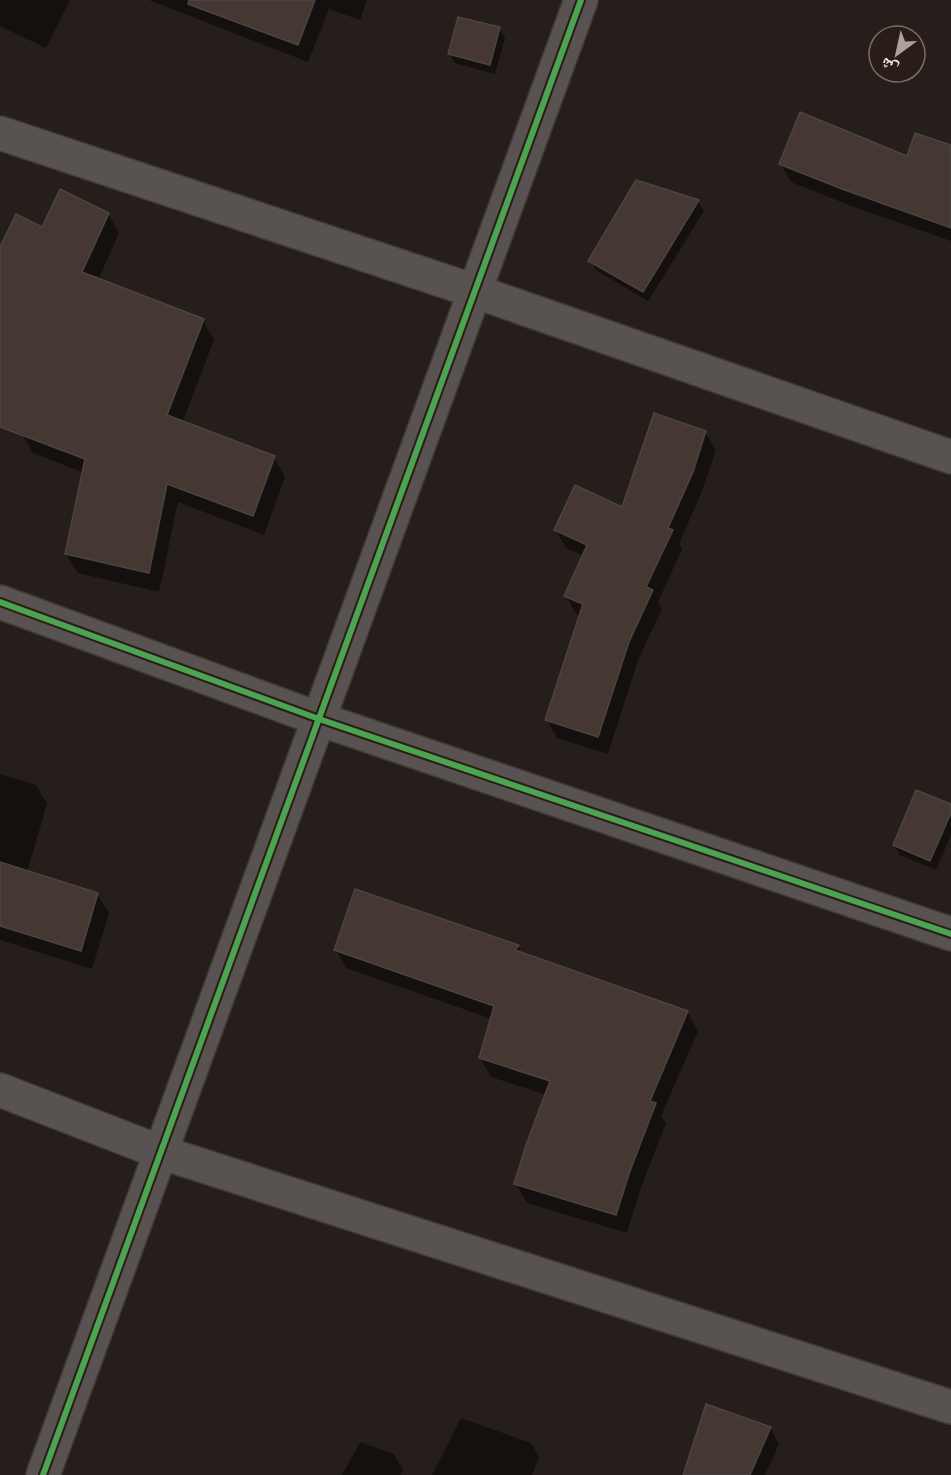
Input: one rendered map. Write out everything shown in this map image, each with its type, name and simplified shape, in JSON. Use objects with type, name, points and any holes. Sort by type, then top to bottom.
[{"type":"street","points":[[43,1475],[581,0]]},
{"type":"street","points":[[0,133],[474,291],[951,457]]},
{"type":"street","points":[[0,603],[319,719],[951,934]]},
{"type":"street","points":[[0,1090],[160,1152],[951,1407]]},
{"type":"building","points":[[189,0],[315,0],[298,45],[188,4]]},
{"type":"building","points":[[458,17],[500,27],[490,65],[448,54]]},
{"type":"building","points":[[800,112],[907,156],[915,133],[951,145],[951,228],[779,164]]},
{"type":"building","points":[[636,180],[699,200],[643,292],[588,261]]},
{"type":"building","points":[[60,189],[109,213],[82,272],[204,319],[167,415],[275,456],[253,516],[167,484],[149,573],[65,554],[85,459],[0,427],[0,247],[16,214],[42,227]]},
{"type":"building","points":[[654,413],[706,431],[693,472],[668,528],[673,530],[646,587],[653,590],[629,642],[598,737],[545,720],[583,604],[564,596],[587,545],[554,530],[575,485],[622,507]]},
{"type":"building","points":[[916,790],[951,804],[951,813],[930,861],[893,845]]},
{"type":"building","points":[[0,862],[98,893],[81,951],[0,926]]},
{"type":"building","points":[[355,889],[519,945],[515,950],[688,1011],[650,1101],[656,1103],[616,1215],[514,1184],[550,1081],[479,1058],[494,1006],[334,950]]},
{"type":"building","points":[[706,1404],[771,1427],[750,1475],[683,1475]]},
{"type":"cycle path","points":[[43,1475],[581,0]]},
{"type":"cycle path","points":[[0,602],[319,719],[951,934]]}]
